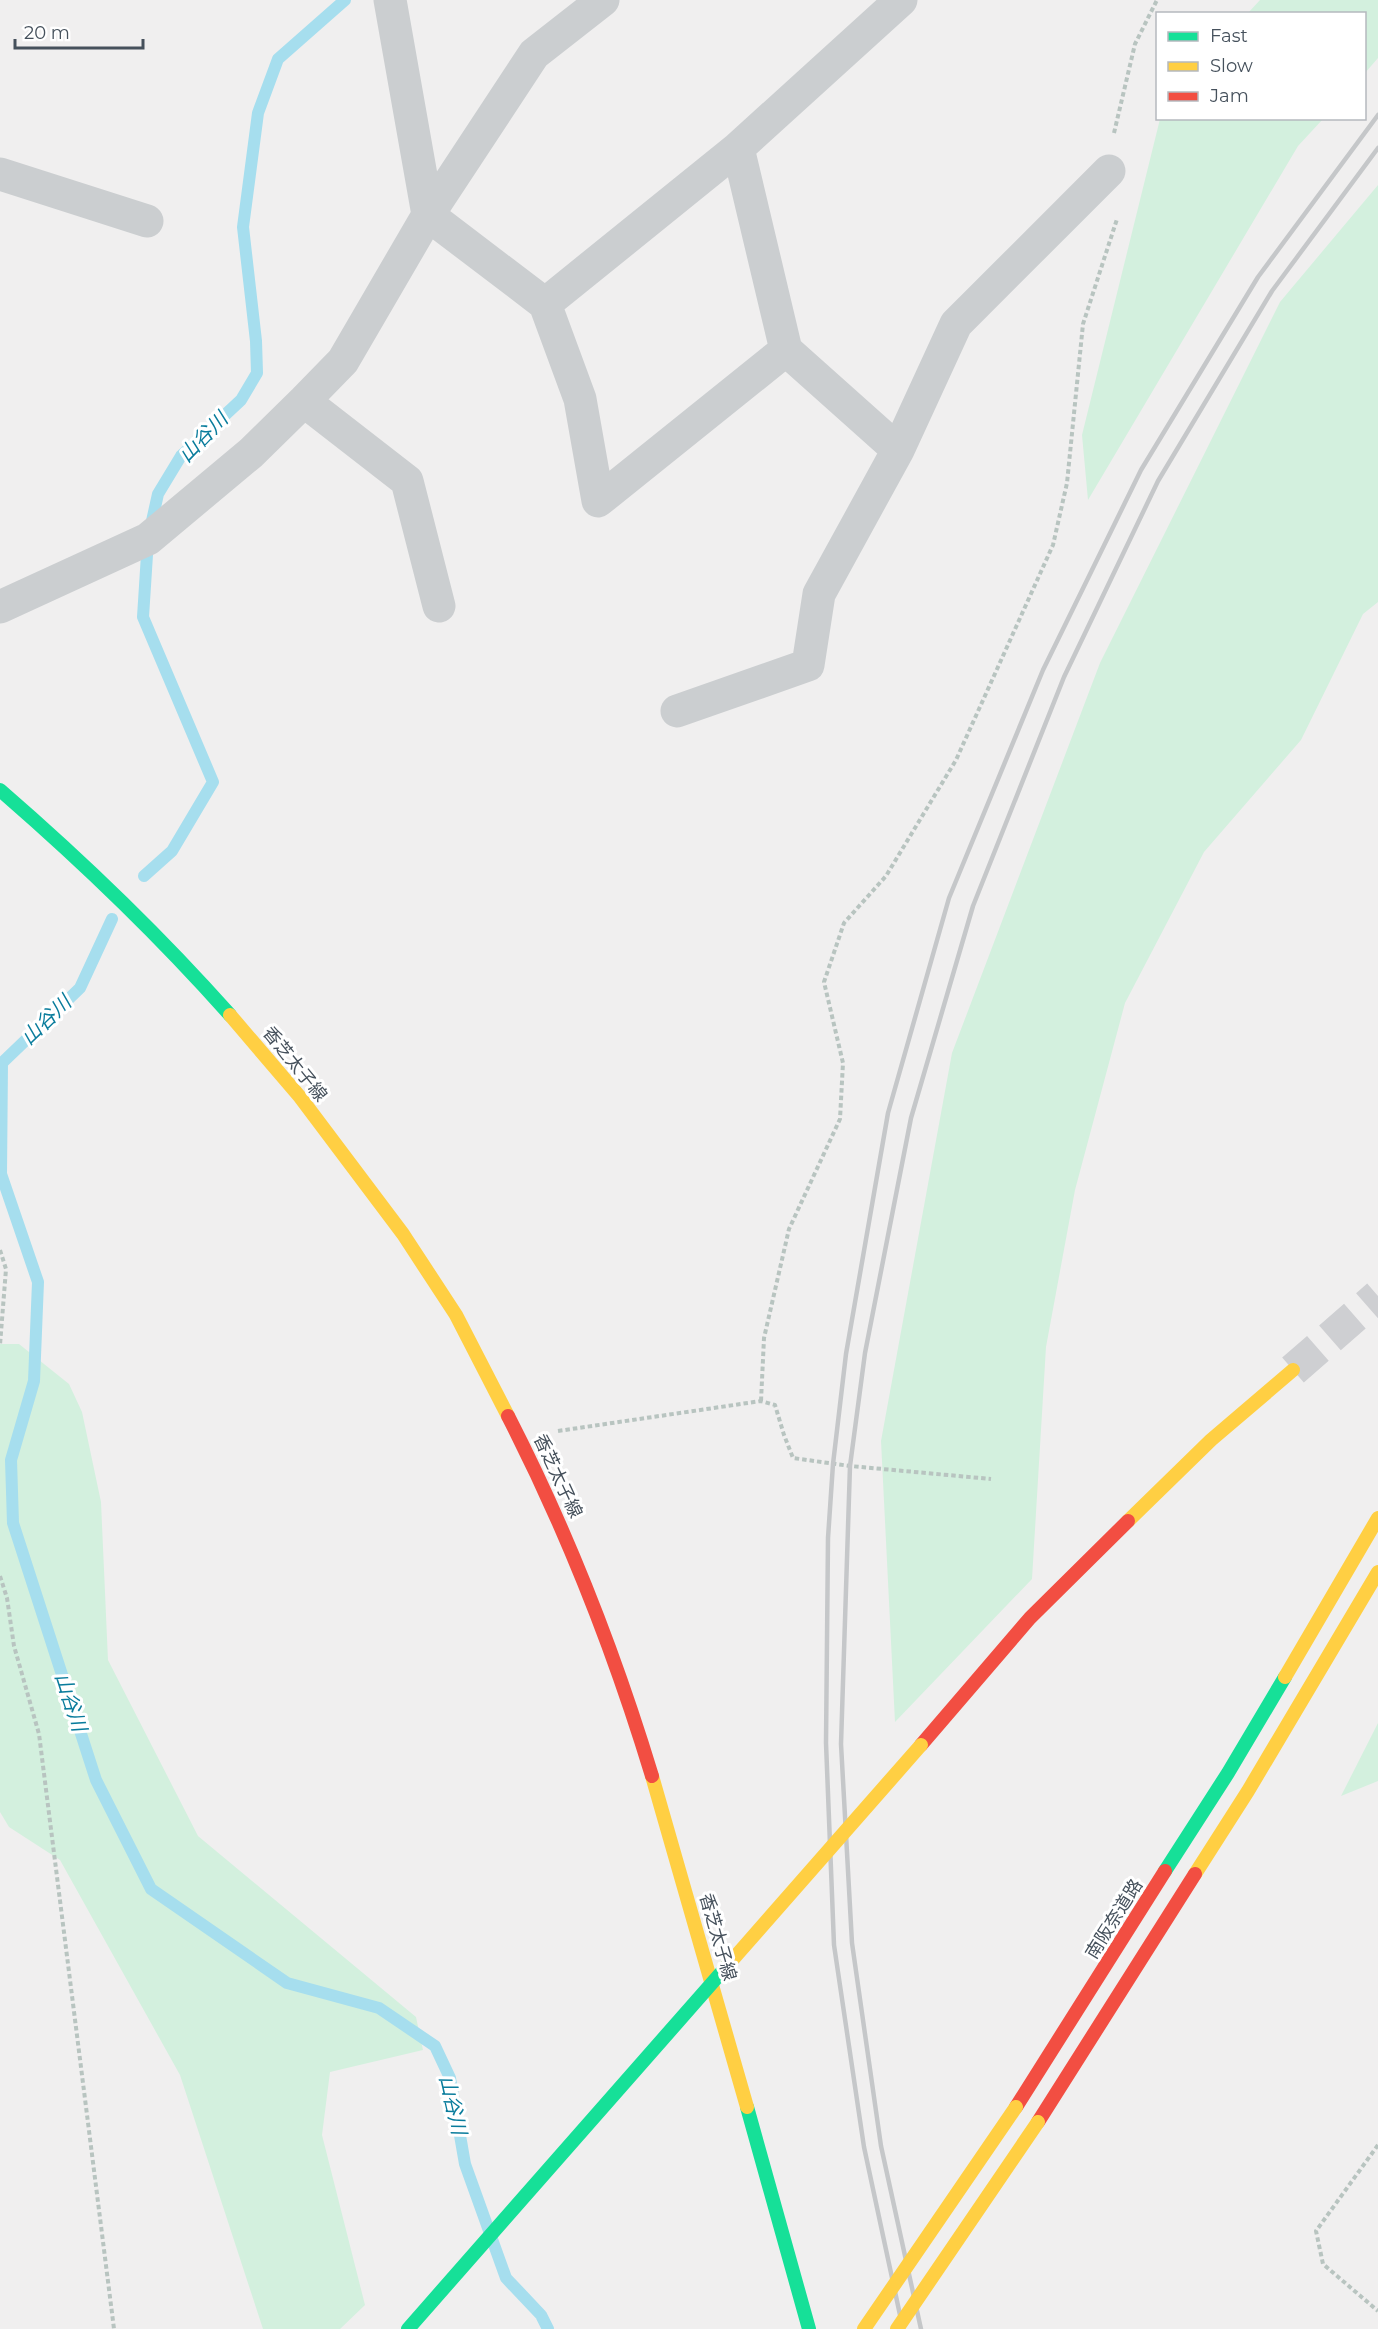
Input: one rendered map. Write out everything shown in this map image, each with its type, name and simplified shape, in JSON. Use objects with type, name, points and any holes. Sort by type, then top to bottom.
[{"type":"main road","name":"香芝太子線","points":[[0,790],[30,815],[161,939],[267,1057],[356,1169],[453,1308],[519,1437],[576,1559],[622,1681],[662,1807],[809,2329]]},
{"type":"main road","points":[[408,2329],[1030,1618],[1211,1440],[1293,1370]]},
{"type":"main road","name":"南阪奈道路","points":[[864,2329],[1016,2107],[1228,1773],[1378,1518]]},
{"type":"main road","points":[[897,2329],[1038,2122],[1248,1791],[1378,1572]]},
{"type":"street","points":[[0,607],[148,539],[251,453],[304,401],[343,361],[428,215],[534,54],[603,0]]},
{"type":"street","points":[[545,304],[738,148],[901,0]]},
{"type":"street","points":[[390,4],[428,215],[545,304],[580,399],[598,501],[786,350]]},
{"type":"street","points":[[738,148],[786,350],[898,450]]},
{"type":"street","points":[[677,711],[808,665],[819,594],[898,450],[956,324],[1109,171]]},
{"type":"street","points":[[0,174],[147,221]]},
{"type":"street","points":[[304,401],[407,480],[439,606]]},
{"type":"path","points":[[761,1401],[764,1338],[789,1229],[840,1119],[843,1063],[824,982],[844,923],[886,876],[956,760],[1053,545],[1067,483],[1083,324],[1117,221],[1107,165],[1135,44],[1157,0]]},
{"type":"path","points":[[0,1250],[6,1269],[0,1345]]},
{"type":"path","points":[[519,1437],[761,1401],[776,1405],[783,1435],[793,1458],[850,1466],[991,1479]]},
{"type":"path","points":[[0,1576],[7,1598],[14,1646],[39,1734],[114,2329]]},
{"type":"path","points":[[1378,2145],[1316,2231],[1323,2264],[1378,2311]]},
{"type":"green space","points":[[1260,0],[1378,0],[1378,58],[1366,72],[1366,12],[1249,12]]},
{"type":"green space","points":[[1160,120],[1322,120],[1298,146],[1088,500],[1082,435]]},
{"type":"green space","points":[[1378,185],[1378,602],[1363,614],[1301,740],[1204,852],[1125,1003],[1075,1190],[1046,1347],[1032,1579],[895,1722],[881,1441],[952,1053],[1100,663],[1280,302]]},
{"type":"green space","points":[[0,1344],[19,1344],[69,1384],[82,1412],[101,1502],[108,1660],[198,1836],[416,2017],[423,2050],[330,2072],[322,2135],[365,2305],[340,2329],[263,2329],[180,2075],[60,1860],[9,1827],[0,1812]]},
{"type":"green space","points":[[1378,1723],[1378,1781],[1341,1796]]},
{"type":"waterway","name":"山谷川","points":[[144,876],[172,851],[213,782],[143,617],[148,539],[158,494],[181,456],[241,400],[257,373],[256,341],[243,227],[258,113],[278,59],[345,0]]},
{"type":"waterway","name":"山谷川","points":[[112,919],[80,988],[2,1063],[1,1174],[38,1282],[34,1381],[11,1460],[13,1523],[96,1780],[151,1889],[287,1983],[379,2008],[435,2046],[450,2078],[465,2164],[506,2278],[541,2315],[548,2329]]},
{"type":"tunnel","points":[[1293,1370],[1378,1296]]},
{"type":"railway","points":[[903,2329],[864,2147],[834,1945],[826,1743],[828,1538],[833,1464],[846,1354],[888,1113],[949,898],[1043,670],[1141,470],[1258,277],[1378,115]]},
{"type":"railway","points":[[921,2329],[881,2146],[852,1943],[841,1744],[850,1466],[865,1353],[911,1118],[973,906],[1064,677],[1158,481],[1272,291],[1378,148]]},
{"type":"traffic: fast","points":[[0,790],[119,899],[230,1015]]},
{"type":"traffic: fast","points":[[1165,1871],[1228,1773],[1285,1677]]},
{"type":"traffic: fast","points":[[408,2329],[727,1966]]},
{"type":"traffic: fast","points":[[747,2107],[809,2329]]},
{"type":"traffic: slow","points":[[230,1015],[300,1097],[403,1234],[456,1315],[508,1416]]},
{"type":"traffic: slow","points":[[1128,1521],[1211,1440],[1293,1370]]},
{"type":"traffic: slow","points":[[1285,1677],[1378,1518]]},
{"type":"traffic: slow","points":[[1195,1874],[1248,1791],[1378,1572]]},
{"type":"traffic: slow","points":[[727,1966],[921,1745]]},
{"type":"traffic: slow","points":[[652,1776],[747,2107]]},
{"type":"traffic: slow","points":[[864,2329],[1016,2107]]},
{"type":"traffic: slow","points":[[897,2329],[1038,2122]]},
{"type":"traffic: jam","points":[[508,1416],[570,1548],[606,1638],[652,1776]]},
{"type":"traffic: jam","points":[[921,1745],[1030,1618],[1128,1521]]},
{"type":"traffic: jam","points":[[1016,2107],[1165,1871]]},
{"type":"traffic: jam","points":[[1038,2122],[1195,1874]]}]
